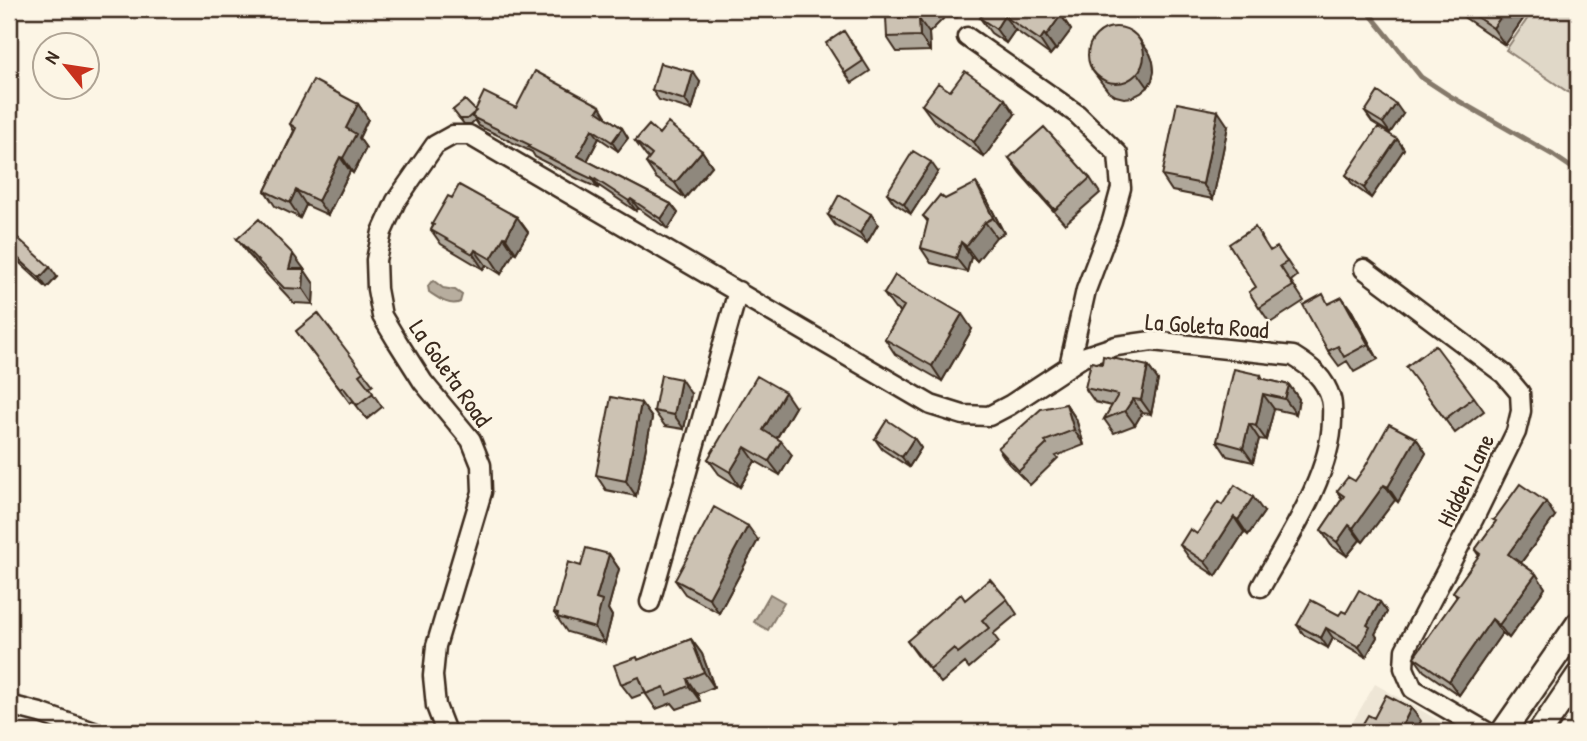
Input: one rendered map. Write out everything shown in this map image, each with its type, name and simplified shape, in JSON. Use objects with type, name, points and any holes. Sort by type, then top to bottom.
[{"type":"main road","points":[[1503,732],[1578,624]]},
{"type":"main road","points":[[1540,732],[1578,676]]},
{"type":"street","points":[[967,37],[1077,114],[1118,154],[1121,188],[1112,221],[1086,290],[1069,366]]},
{"type":"street","name":"La Goleta Road","points":[[446,732],[436,706],[433,676],[436,646],[482,492],[481,465],[471,440],[424,382],[382,316],[376,260],[382,232],[396,201],[435,145],[453,135],[469,135],[931,405],[962,415],[989,416],[1083,357],[1116,346],[1152,341],[1293,356],[1310,367],[1323,382],[1332,401],[1331,432],[1310,500],[1261,587]]},
{"type":"street","name":"Hidden Lane","points":[[1364,269],[1504,374],[1520,393],[1521,411],[1516,432],[1405,650],[1404,668],[1413,689],[1487,732]]},
{"type":"street","points":[[650,602],[738,291]]},
{"type":"street","points":[[9,705],[93,732]]},
{"type":"shaded area","points":[[1534,9],[1578,9],[1578,99],[1506,50]]},
{"type":"shaded area","points":[[434,281],[443,288],[455,290],[462,295],[460,302],[448,303],[429,292],[428,286]]},
{"type":"shaded area","points":[[770,594],[784,602],[768,630],[754,622]]},
{"type":"shaded area","points":[[1375,684],[1459,732],[1347,732]]},
{"type":"building","points":[[906,9],[928,9],[919,19],[920,36],[887,37],[886,17],[906,18]]},
{"type":"building","points":[[987,9],[1051,9],[1061,15],[1040,40],[1004,16],[996,29],[980,18]]},
{"type":"building","points":[[1465,9],[1506,9],[1493,28]]},
{"type":"building","points":[[1116,27],[1127,29],[1136,35],[1142,44],[1142,66],[1136,75],[1127,81],[1116,83],[1105,81],[1096,75],[1090,66],[1088,55],[1090,44],[1096,35],[1105,29]]},
{"type":"building","points":[[844,31],[863,61],[845,73],[826,43]]},
{"type":"building","points":[[660,63],[693,72],[685,100],[652,90]]},
{"type":"building","points":[[535,71],[600,106],[597,111],[622,128],[612,142],[592,129],[578,156],[671,204],[661,219],[592,177],[571,169],[528,147],[530,145],[472,117],[484,92],[516,108]]},
{"type":"building","points":[[965,71],[1005,99],[974,142],[922,105],[938,83],[950,91]]},
{"type":"building","points":[[313,80],[358,104],[346,128],[356,134],[343,158],[340,157],[318,201],[296,190],[290,203],[265,191],[296,128],[290,124]]},
{"type":"building","points":[[1378,92],[1396,104],[1383,123],[1365,112]]},
{"type":"building","points":[[465,100],[476,111],[467,119],[460,119],[453,110]]},
{"type":"building","points":[[1177,103],[1218,111],[1203,184],[1162,176]]},
{"type":"building","points":[[668,123],[702,151],[675,183],[646,163],[652,155],[635,141],[649,125],[659,134]]},
{"type":"building","points":[[1044,127],[1090,178],[1055,210],[1009,158]]},
{"type":"building","points":[[1378,127],[1397,139],[1364,188],[1346,175]]},
{"type":"building","points":[[913,151],[931,162],[904,204],[887,193]]},
{"type":"building","points":[[976,183],[993,218],[985,222],[966,246],[961,242],[956,258],[921,248],[928,220],[923,216],[940,195],[945,199]]},
{"type":"building","points":[[459,185],[517,217],[491,259],[475,250],[473,254],[431,230],[448,196],[452,198]]},
{"type":"building","points":[[839,195],[871,214],[860,233],[828,215]]},
{"type":"building","points":[[259,219],[293,254],[289,269],[304,269],[303,289],[284,288],[237,239]]},
{"type":"building","points":[[1255,227],[1270,251],[1277,247],[1287,262],[1280,266],[1293,286],[1259,308],[1249,292],[1256,287],[1229,244]]},
{"type":"building","points":[[9,230],[50,267],[40,278],[9,250]]},
{"type":"building","points":[[895,275],[962,314],[932,366],[885,339],[904,306],[884,294]]},
{"type":"building","points":[[1323,294],[1328,304],[1342,297],[1368,344],[1344,357],[1338,346],[1328,351],[1303,305]]},
{"type":"building","points":[[318,313],[363,372],[359,375],[373,393],[357,405],[343,387],[340,389],[296,331]]},
{"type":"building","points":[[1435,345],[1474,397],[1445,419],[1406,367]]},
{"type":"building","points":[[1103,356],[1148,366],[1141,400],[1133,399],[1125,411],[1104,419],[1118,395],[1085,388],[1091,362],[1102,364]]},
{"type":"building","points":[[1234,369],[1289,385],[1285,399],[1263,394],[1256,426],[1249,424],[1243,448],[1217,441]]},
{"type":"building","points":[[661,375],[681,379],[674,415],[654,411]]},
{"type":"building","points":[[757,376],[785,392],[763,430],[781,441],[769,461],[745,447],[730,472],[708,459]]},
{"type":"building","points":[[611,397],[641,403],[626,481],[596,475]]},
{"type":"building","points":[[1066,404],[1074,430],[1045,441],[1047,444],[1019,471],[998,448],[1041,409]]},
{"type":"building","points":[[887,420],[914,438],[902,457],[875,439]]},
{"type":"building","points":[[1389,424],[1416,438],[1388,487],[1384,485],[1353,528],[1349,525],[1337,542],[1321,530],[1344,496],[1337,491],[1348,477],[1355,481]]},
{"type":"building","points":[[1520,484],[1546,502],[1508,554],[1536,574],[1499,625],[1492,619],[1449,681],[1414,657],[1458,595],[1453,592],[1480,554],[1475,550]]},
{"type":"building","points":[[1235,485],[1253,497],[1238,520],[1234,517],[1205,562],[1180,545],[1190,529],[1197,534],[1218,502],[1222,505]]},
{"type":"building","points":[[714,507],[748,526],[709,598],[675,580]]},
{"type":"building","points":[[586,548],[609,554],[596,599],[602,601],[595,628],[557,617],[558,614],[554,613],[568,562],[581,566]]},
{"type":"building","points":[[990,579],[1007,599],[982,620],[989,628],[958,653],[954,648],[930,669],[907,641],[961,594],[965,600]]},
{"type":"building","points":[[1359,590],[1380,602],[1359,647],[1326,628],[1321,638],[1297,625],[1311,600],[1339,615],[1342,611],[1346,613]]},
{"type":"building","points":[[691,639],[704,672],[687,679],[689,686],[667,695],[664,687],[646,694],[639,677],[621,684],[614,665],[637,657],[638,660]]},
{"type":"building","points":[[1386,695],[1411,708],[1399,732],[1358,732],[1368,715],[1374,718]]},
{"type":"waterway","points":[[1366,9],[1421,77],[1578,172]]}]
